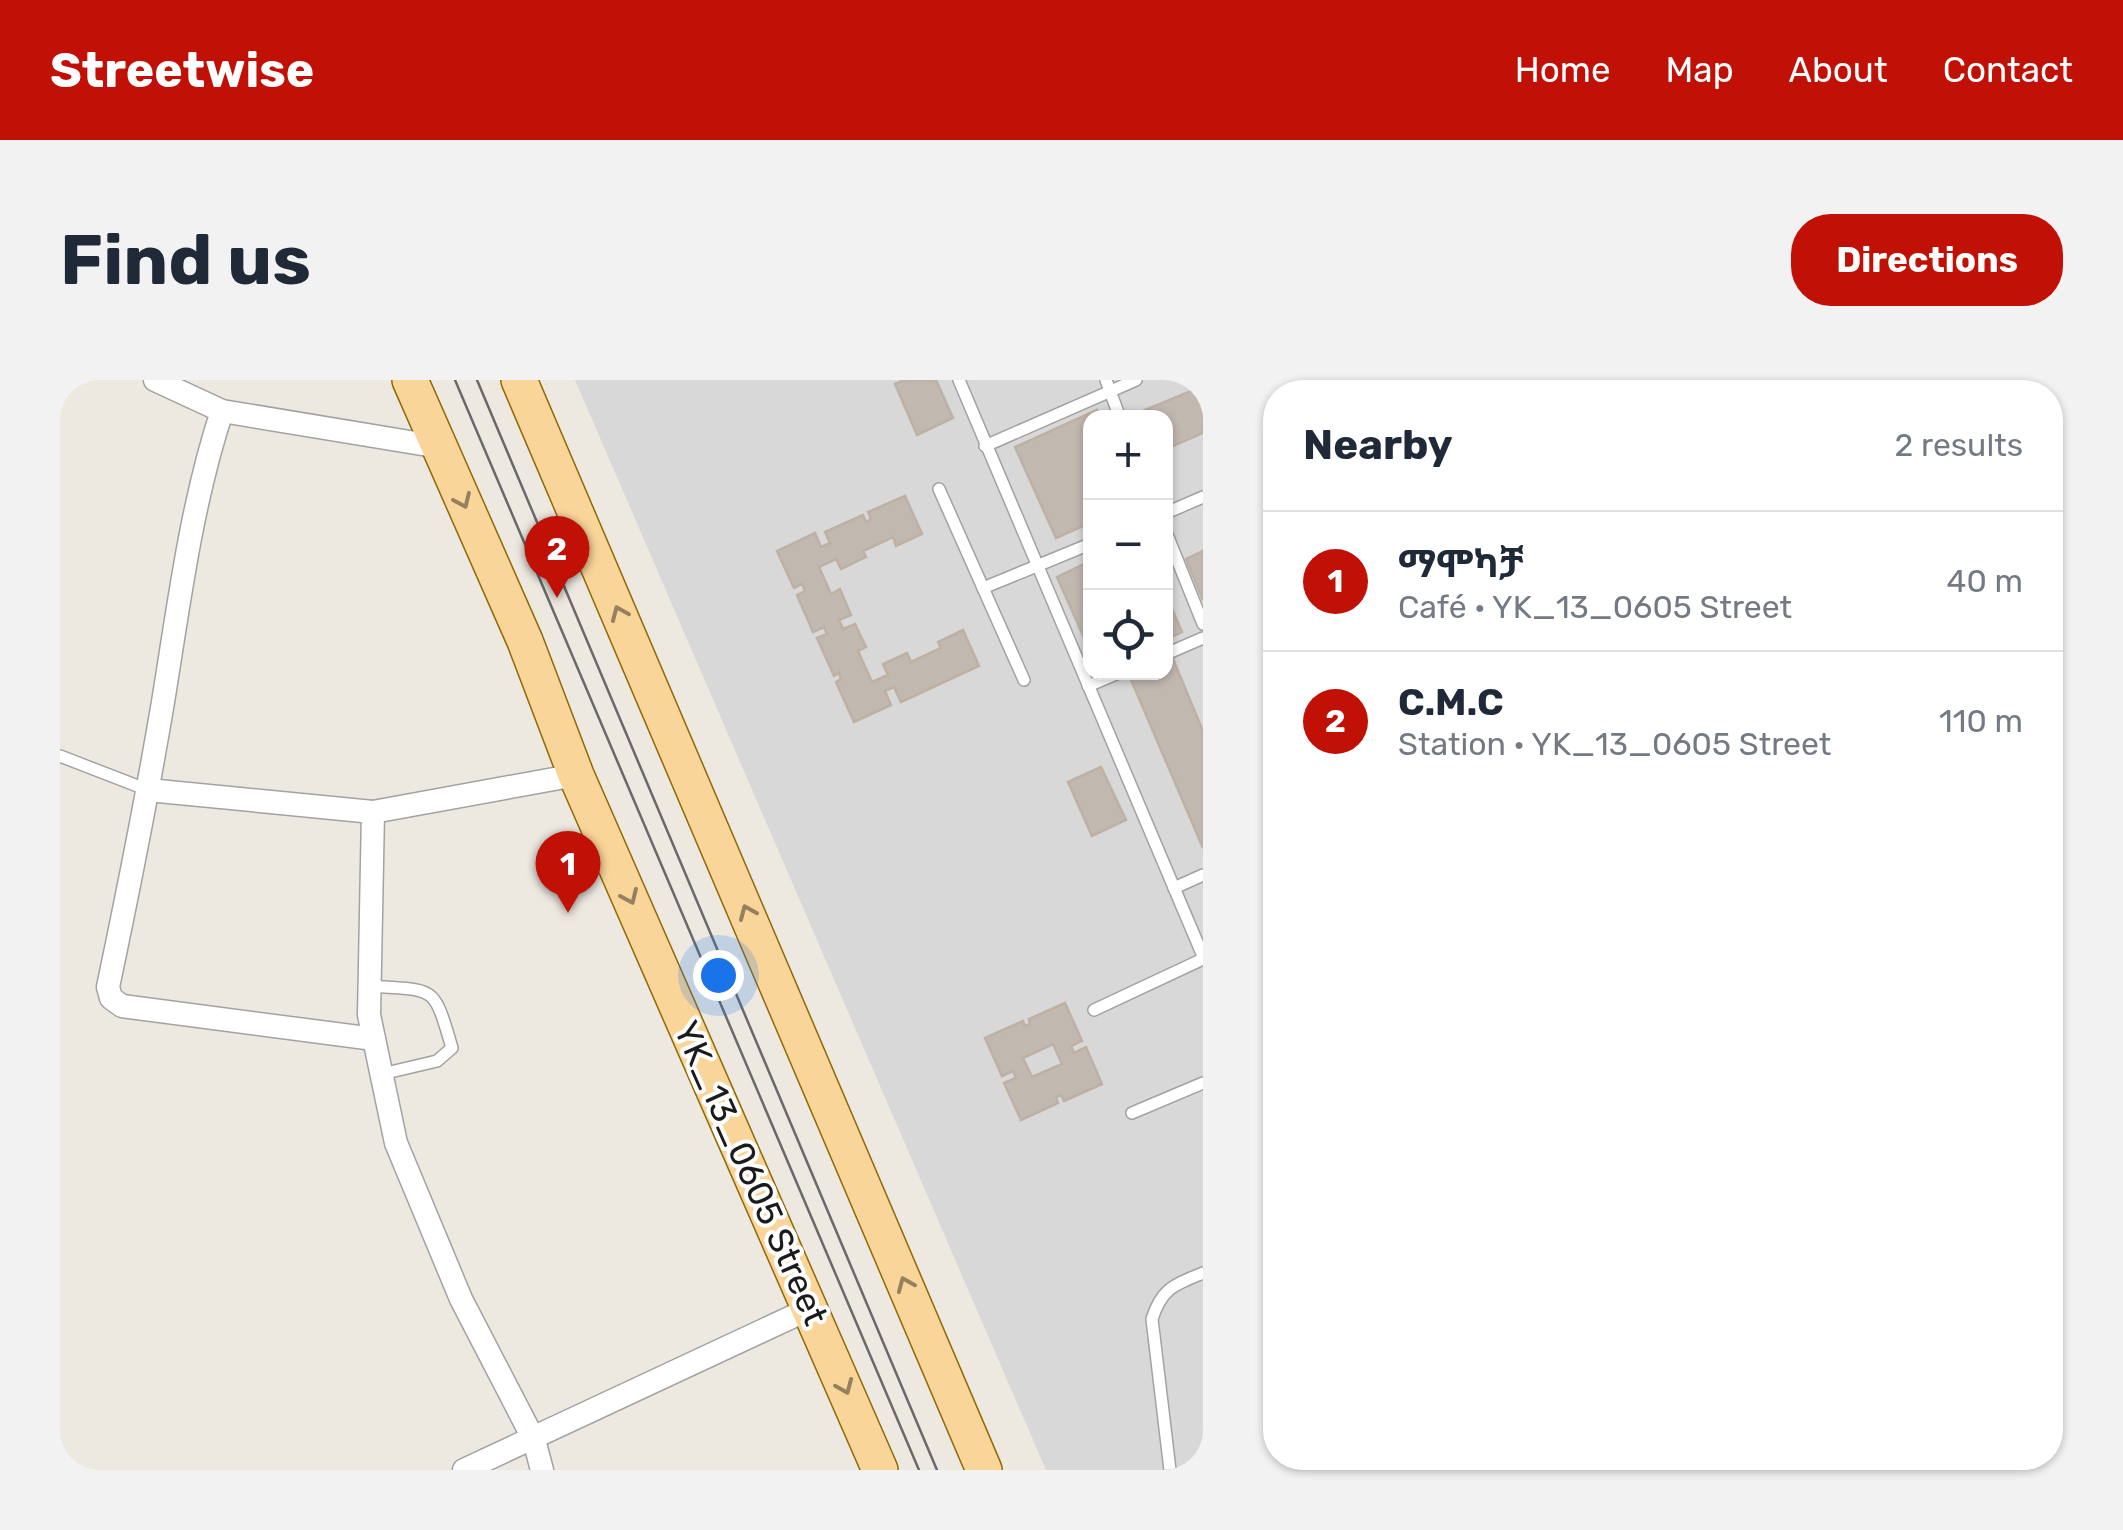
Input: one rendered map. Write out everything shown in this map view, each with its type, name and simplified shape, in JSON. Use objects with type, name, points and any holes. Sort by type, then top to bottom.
[{"type":"main road","name":"YK_13_0605 Street","points":[[410,380],[525,641],[576,775],[880,1470]]},
{"type":"main road","points":[[520,380],[984,1470]]},
{"type":"street","points":[[155,380],[222,411],[440,447]]},
{"type":"street","points":[[222,411],[205,462],[195,512],[148,790],[108,986],[111,998],[122,1006],[374,1040]]},
{"type":"street","points":[[148,790],[373,812],[576,775]]},
{"type":"street","points":[[373,812],[369,1015],[396,1143],[454,1282],[534,1440],[542,1470]]},
{"type":"street","points":[[464,1470],[811,1308]]},
{"type":"lane","points":[[959,380],[1203,958],[1094,1010]]},
{"type":"lane","points":[[985,446],[1108,385],[1136,380]]},
{"type":"lane","points":[[1108,385],[1117,410]]},
{"type":"lane","points":[[939,490],[1024,680]]},
{"type":"lane","points":[[1173,509],[1203,497]]},
{"type":"lane","points":[[983,588],[1083,547]]},
{"type":"lane","points":[[1173,549],[1203,624]]},
{"type":"lane","points":[[1173,651],[1203,638]]},
{"type":"lane","points":[[1088,686],[1102,680]]},
{"type":"lane","points":[[60,756],[148,790]]},
{"type":"lane","points":[[1174,888],[1203,875]]},
{"type":"lane","points":[[370,986],[424,990],[439,1002],[452,1048],[437,1061],[382,1074]]},
{"type":"lane","points":[[1132,1113],[1203,1082]]},
{"type":"lane","points":[[1170,1470],[1152,1319],[1158,1299],[1173,1286],[1203,1273]]},
{"type":"shaded area","points":[[575,380],[1203,380],[1203,1470],[1046,1470]]},
{"type":"building","points":[[904,380],[936,380],[953,418],[917,435],[895,384]]},
{"type":"building","points":[[1203,386],[1203,433],[1173,446],[1173,410],[1145,410]]},
{"type":"building","points":[[1083,416],[1083,526],[1056,538],[1015,447]]},
{"type":"building","points":[[905,496],[922,534],[896,546],[893,537],[863,551],[866,557],[841,569],[836,559],[819,567],[831,594],[840,589],[851,615],[839,620],[843,629],[855,624],[866,647],[858,651],[872,682],[888,675],[883,664],[907,653],[911,662],[941,648],[938,642],[963,630],[979,666],[901,702],[894,687],[885,691],[891,705],[854,722],[836,682],[841,679],[839,673],[834,676],[817,638],[827,634],[824,627],[813,632],[797,595],[805,591],[802,584],[794,588],[777,551],[815,533],[821,547],[830,543],[825,532],[863,515],[866,522],[871,519],[868,512]]},
{"type":"building","points":[[1203,551],[1203,600],[1186,559]]},
{"type":"building","points":[[1083,564],[1083,635],[1057,577]]},
{"type":"building","points":[[1173,611],[1182,632],[1173,636]]},
{"type":"building","points":[[1173,659],[1203,731],[1203,848],[1131,680],[1173,680]]},
{"type":"building","points":[[1101,767],[1126,820],[1092,836],[1068,782]]},
{"type":"building","points":[[1065,1003],[1082,1041],[1071,1046],[1074,1053],[1086,1047],[1102,1084],[1064,1101],[1061,1095],[1056,1097],[1058,1103],[1021,1120],[1004,1083],[1016,1078],[1013,1071],[1002,1076],[985,1038],[1023,1021],[1025,1026],[1030,1024],[1029,1019]],"holes":[[[1053,1044],[1062,1064],[1032,1077],[1023,1058]]]},
{"type":"tram line","points":[[455,380],[919,1470]]},
{"type":"tram line","points":[[477,380],[937,1470]]},
{"type":"place","name":"C.M.C","points":[[557,598]]},
{"type":"place","name":"ማሞካቻ","points":[[568,913]]}]
